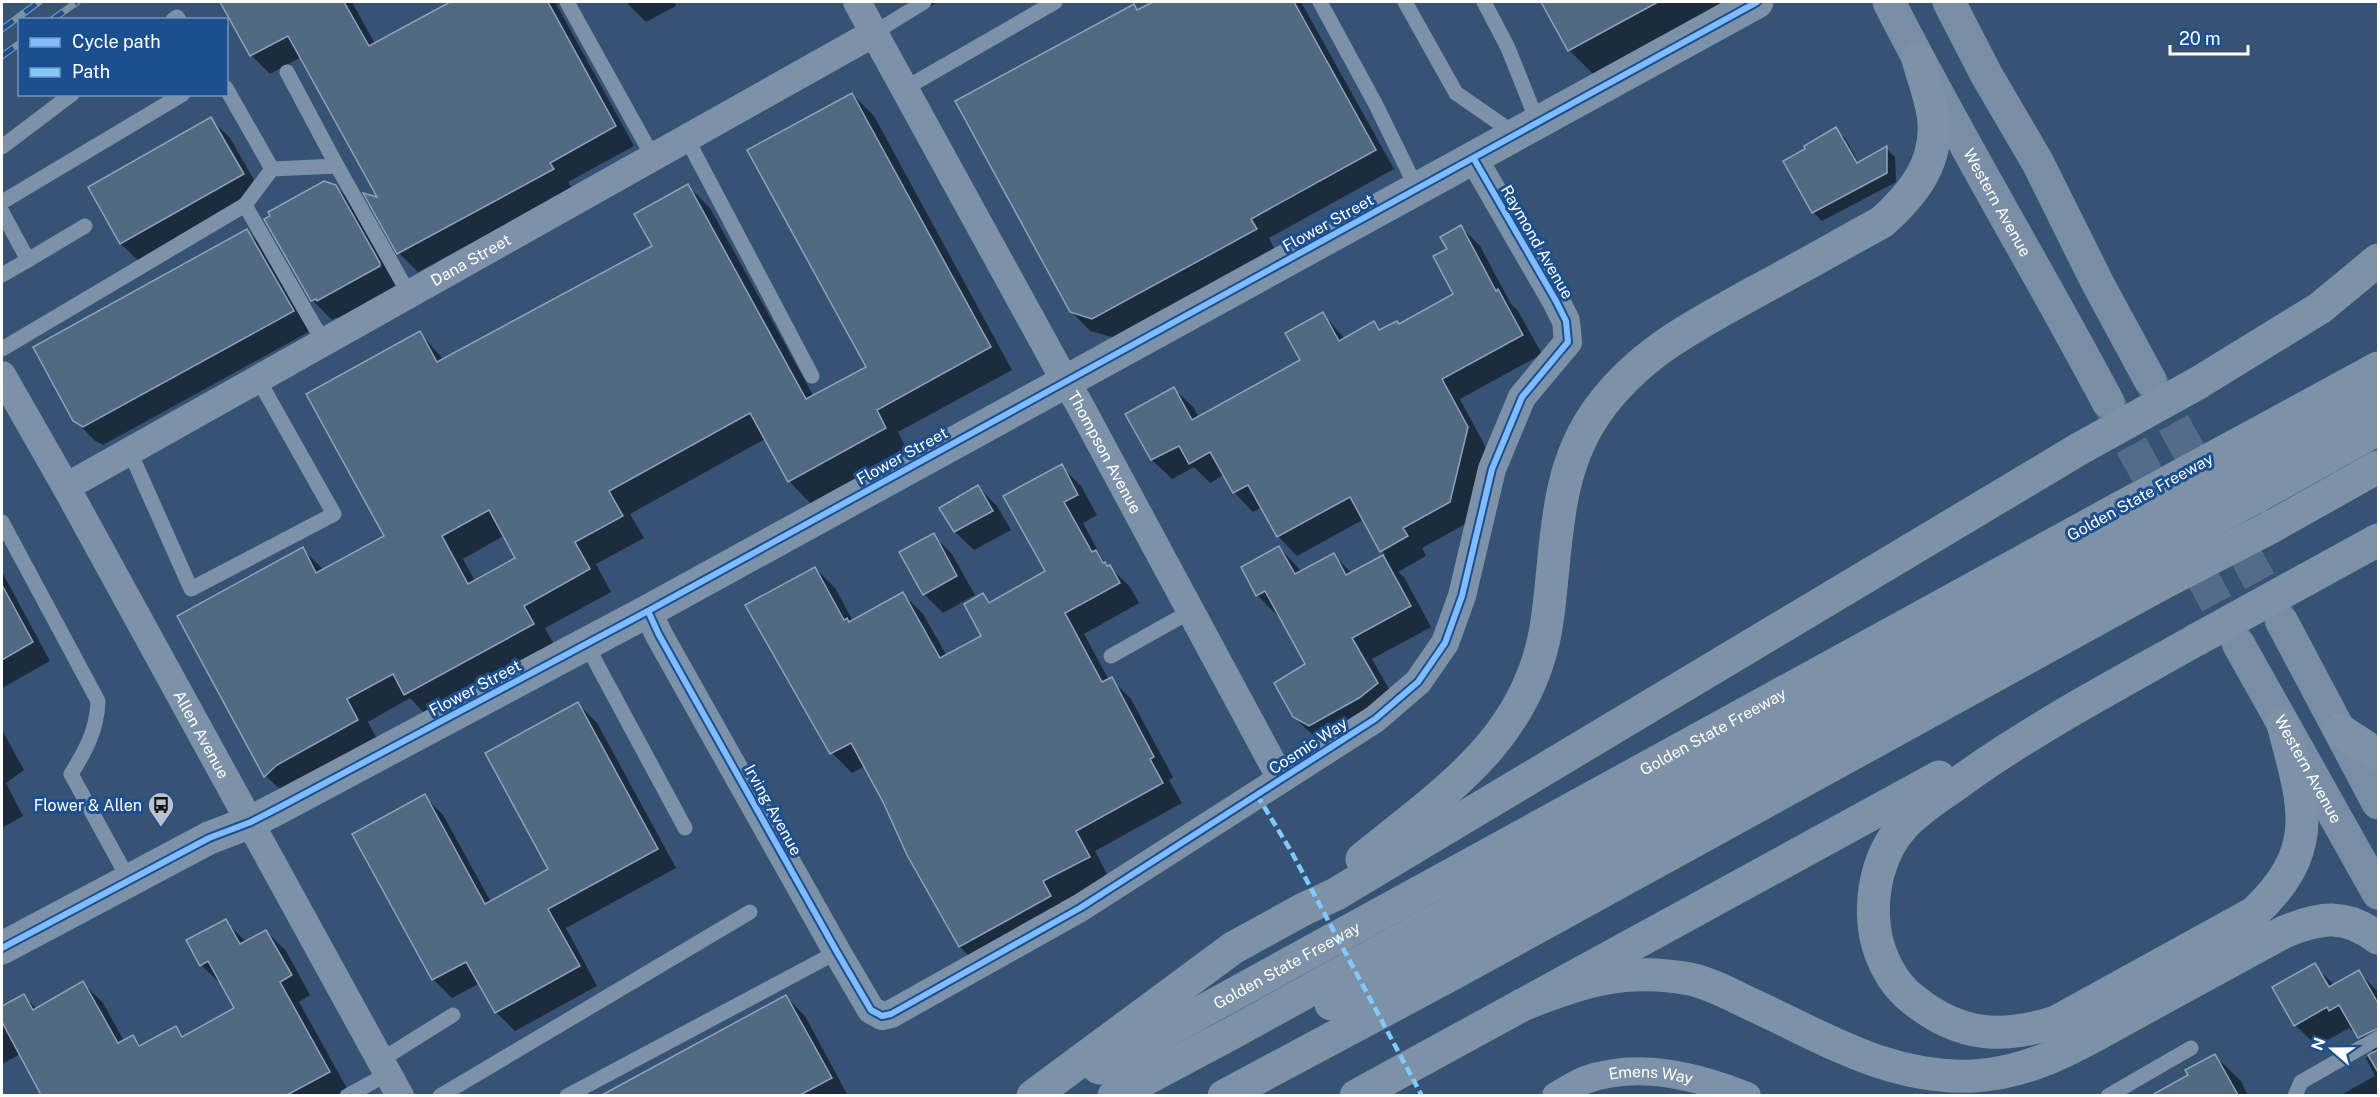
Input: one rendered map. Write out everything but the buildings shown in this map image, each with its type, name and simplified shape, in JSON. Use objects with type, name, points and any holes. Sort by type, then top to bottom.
[{"type":"highway","points":[[1302,910],[1475,764],[1513,718],[1530,681],[1546,629],[1555,539],[1563,488],[1580,440],[1596,412],[1620,382],[1652,352],[1882,222],[1906,200],[1922,176],[1931,153],[1934,122],[1918,59]]},
{"type":"highway","points":[[1033,1095],[1233,948],[1347,888],[2079,449],[2198,383],[2320,308],[2379,260]]},
{"type":"highway","name":"Golden State Freeway","points":[[1049,1095],[2133,534],[2243,474],[2379,368]]},
{"type":"highway","points":[[1114,1095],[1234,1032],[2133,534],[2379,402]]},
{"type":"highway","points":[[2243,474],[2379,429]]},
{"type":"highway","points":[[1224,1095],[1454,974],[2161,584],[2379,467]]},
{"type":"highway","points":[[1164,1095],[1820,738],[2133,534]]},
{"type":"highway","points":[[2283,724],[2303,802],[2302,829],[2297,854],[2288,874],[2254,913],[2056,1022],[2028,1031],[2000,1034],[1980,1032],[1936,1016],[1913,1000],[1895,980],[1883,961],[1875,934],[1873,907],[1875,884],[1885,855],[1903,825],[2012,745],[2196,640],[2379,540]]},
{"type":"highway","points":[[2340,730],[2379,755]]},
{"type":"highway","points":[[1356,1095],[1963,763],[2012,745]]},
{"type":"highway","points":[[1522,1005],[1571,986],[1600,978],[1638,975],[1692,980],[1718,989],[1887,1066],[1913,1073],[1975,1076],[2007,1072],[2052,1059],[2284,932],[2307,923],[2337,919],[2354,924],[2379,938]]},
{"type":"main road","name":"Western Avenue","points":[[1889,2],[1918,59],[2051,294],[2108,402]]},
{"type":"main road","points":[[1949,2],[1986,74],[2038,163],[2097,282],[2150,380]]},
{"type":"main road","points":[[2282,622],[2379,803]]},
{"type":"main road","name":"Western Avenue","points":[[2239,645],[2379,894]]},
{"type":"street","name":"Thompson Avenue","points":[[857,2],[1077,400],[1281,779]]},
{"type":"street","name":"Flower Street","points":[[2,948],[209,838],[251,822],[648,611],[1757,2]]},
{"type":"street","name":"Dana Street","points":[[66,487],[874,33]]},
{"type":"street","name":"Raymond Avenue","points":[[1474,159],[1556,301],[1566,321],[1568,342]]},
{"type":"street","name":"Cosmic Way","points":[[882,1016],[891,1014],[1080,908],[1375,719],[1418,682],[1445,643],[1462,596],[1492,469],[1522,397],[1568,342]]},
{"type":"street","name":"Allen Avenue","points":[[2,375],[390,1076]]},
{"type":"street","name":"Irving Avenue","points":[[648,611],[659,635],[837,952],[871,1010],[882,1016]]},
{"type":"street","name":"Emens Way","points":[[1556,1095],[1585,1080],[1629,1071],[1678,1074],[1747,1095]]},
{"type":"lane","points":[[567,2],[653,157]]},
{"type":"lane","points":[[874,33],[924,2]]},
{"type":"lane","points":[[904,89],[1055,2]]},
{"type":"lane","points":[[1320,2],[1418,189]]},
{"type":"lane","points":[[1406,2],[1456,93],[1527,129]]},
{"type":"lane","points":[[1484,2],[1508,48],[1527,129]]},
{"type":"lane","points":[[287,72],[409,294]]},
{"type":"lane","points":[[228,92],[272,169]]},
{"type":"lane","points":[[2,147],[69,96]]},
{"type":"lane","points":[[2,202],[180,96]]},
{"type":"lane","points":[[687,139],[812,376]]},
{"type":"lane","points":[[272,169],[338,166]]},
{"type":"lane","points":[[2,349],[245,205],[272,169]]},
{"type":"lane","points":[[245,205],[324,343]]},
{"type":"lane","points":[[2,212],[28,260]]},
{"type":"lane","points":[[2,275],[85,226]]},
{"type":"lane","points":[[130,452],[191,589],[333,514],[258,380]]},
{"type":"lane","points":[[2,522],[98,701],[98,718],[89,744],[71,774],[129,880]]},
{"type":"lane","points":[[1111,656],[1191,611]]},
{"type":"lane","points":[[586,644],[685,828]]},
{"type":"lane","points":[[440,1095],[750,912]]},
{"type":"lane","points":[[567,1095],[837,952]]},
{"type":"lane","points":[[347,1095],[390,1076],[453,1015]]},
{"type":"lane","points":[[2295,1095],[2301,1082],[2379,1038]]},
{"type":"lane","points":[[2108,1095],[2191,1048]]},
{"type":"tunnel","points":[[2150,380],[2282,622]]},
{"type":"tunnel","points":[[2108,402],[2239,645]]},
{"type":"railway","points":[[2,29],[39,2]]},
{"type":"railway","points":[[55,18],[77,2]]},
{"type":"railway","points":[[2,56],[18,44]]},
{"type":"marked path","points":[[1257,795],[1291,851],[1422,1096]]},
{"type":"cycle path","points":[[2,948],[209,838],[251,822],[280,807],[648,611],[1757,2]]},
{"type":"cycle path","points":[[648,611],[659,635],[871,1010],[882,1016],[891,1014],[1080,908],[1375,719],[1418,682],[1445,643],[1462,596],[1492,469],[1522,397],[1568,342],[1566,321],[1556,301],[1474,159]]},
{"type":"place","name":"Flower & Allen","points":[[161,828]]}]
